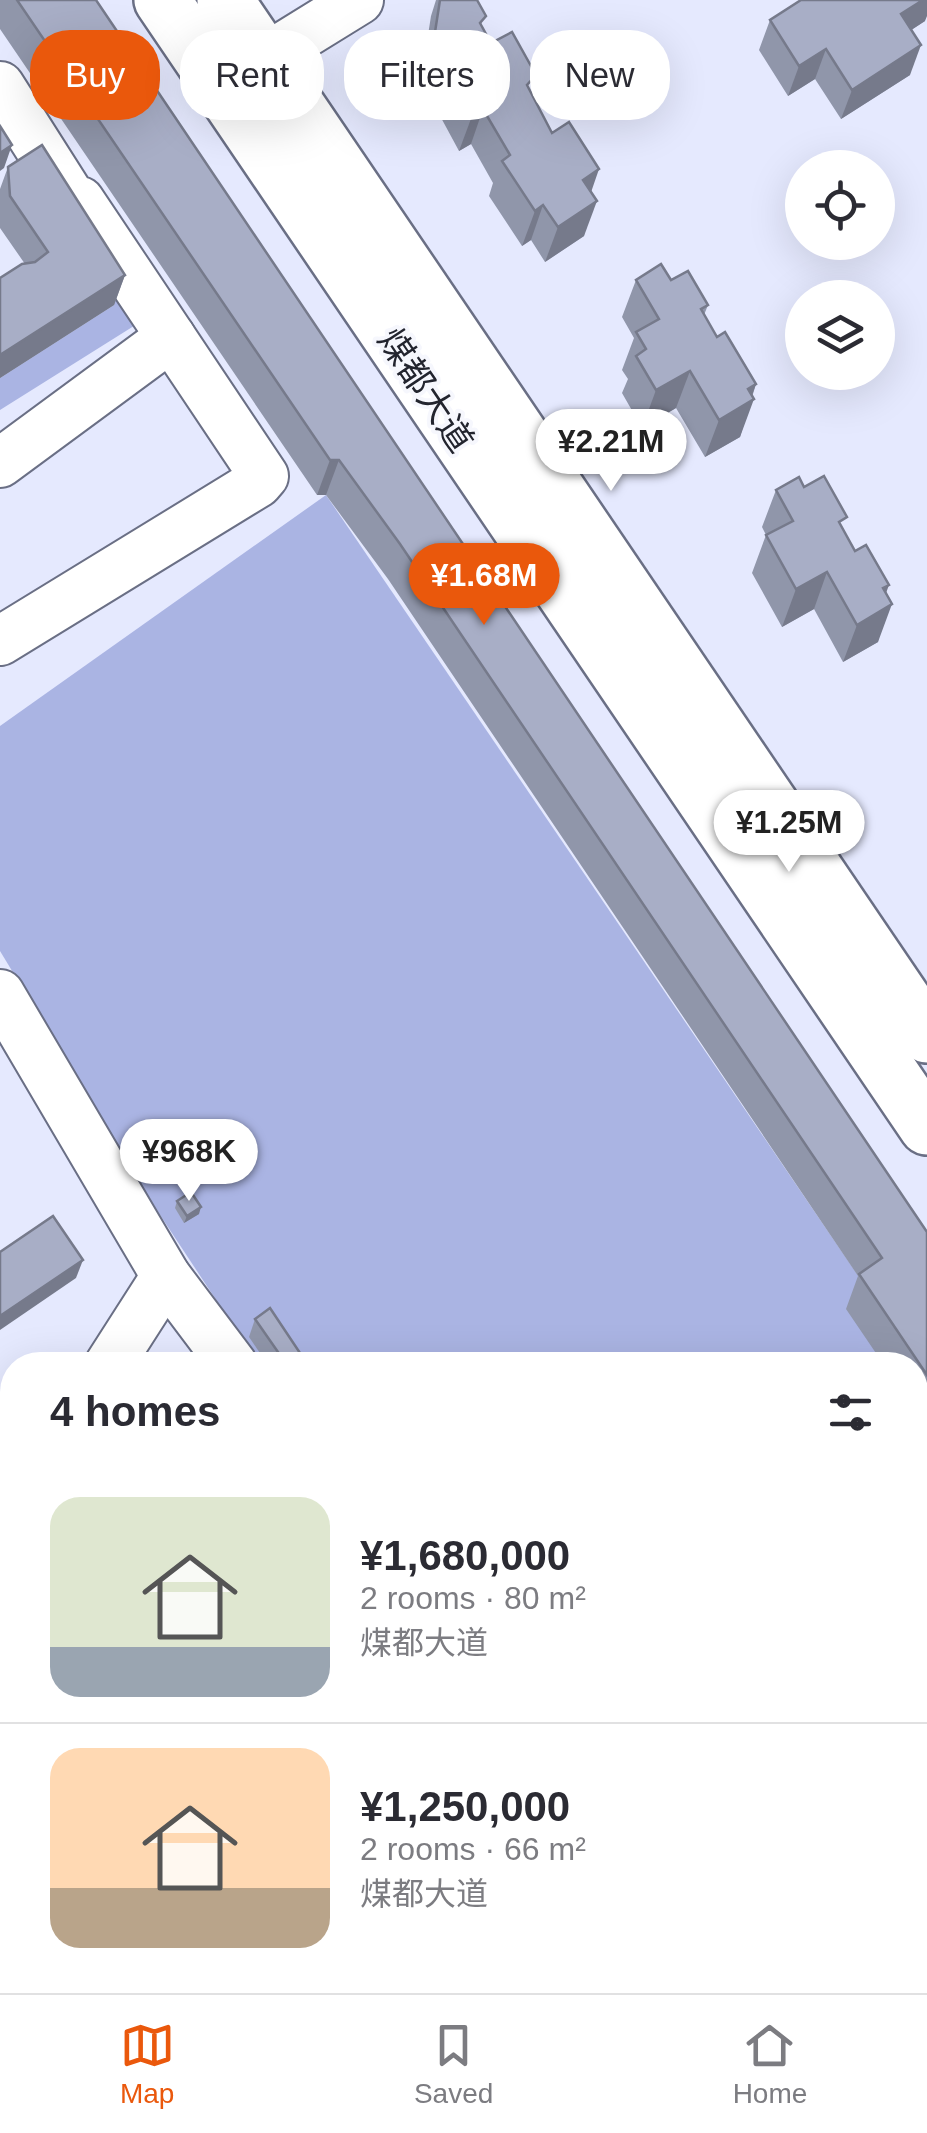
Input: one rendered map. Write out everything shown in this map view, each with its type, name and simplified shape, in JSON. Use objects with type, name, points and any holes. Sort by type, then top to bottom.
[{"type":"main road","name":"煤都大道","points":[[162,0],[195,30]]},
{"type":"main road","name":"煤都大道","points":[[225,0],[232,30]]},
{"type":"main road","name":"煤都大道","points":[[275,120],[764,840],[927,1127]]},
{"type":"main road","name":"煤都大道","points":[[764,840],[927,1035]]},
{"type":"street","points":[[310,30],[359,0]]},
{"type":"street","points":[[0,86],[75,204],[80,201],[264,476],[258,484],[1,636]]},
{"type":"street","points":[[0,463],[171,337]]},
{"type":"street","points":[[0,994],[180,1294],[223,1352]]},
{"type":"street","points":[[122,1352],[180,1294]]},
{"type":"street","points":[[147,1352],[180,1294]]},
{"type":"shaded area","points":[[31,175],[145,319],[0,410],[0,378],[114,305]]},
{"type":"shaded area","points":[[326,495],[870,1293],[881,1352],[250,1352],[160,1215],[0,951],[0,726]]},
{"type":"building","points":[[17,0],[96,0],[116,30],[37,30]]},
{"type":"building","points":[[440,0],[477,0],[486,16],[480,23],[484,30],[435,30]]},
{"type":"building","points":[[801,0],[923,0],[901,14],[921,45],[852,90],[826,49],[799,66],[770,20]]},
{"type":"building","points":[[512,32],[530,64],[530,120],[545,120],[552,133],[569,122],[599,169],[583,180],[597,201],[558,227],[543,205],[535,211],[502,161],[510,155],[489,120],[510,120]]},
{"type":"building","points":[[160,95],[927,1232],[927,1352],[912,1352],[859,1274],[882,1258],[400,544],[339,460],[330,460],[99,120],[160,120]]},
{"type":"building","points":[[0,126],[12,145],[0,153]]},
{"type":"building","points":[[42,145],[125,275],[0,355],[0,278],[48,252],[10,196],[8,167]]},
{"type":"building","points":[[661,264],[671,280],[688,271],[708,305],[701,309],[717,337],[725,332],[756,384],[748,389],[754,399],[719,420],[690,371],[656,390],[636,356],[646,349],[636,332],[659,319],[636,280]]},
{"type":"building","points":[[824,476],[847,517],[839,522],[855,551],[866,545],[889,585],[883,588],[892,604],[857,625],[827,572],[796,589],[766,535],[793,521],[776,490],[799,477],[804,487]]},
{"type":"building","points":[[191,1192],[201,1207],[187,1216],[177,1201]]},
{"type":"building","points":[[53,1216],[83,1260],[0,1316],[0,1252]]},
{"type":"building","points":[[270,1308],[299,1352],[278,1352],[255,1319]]}]
